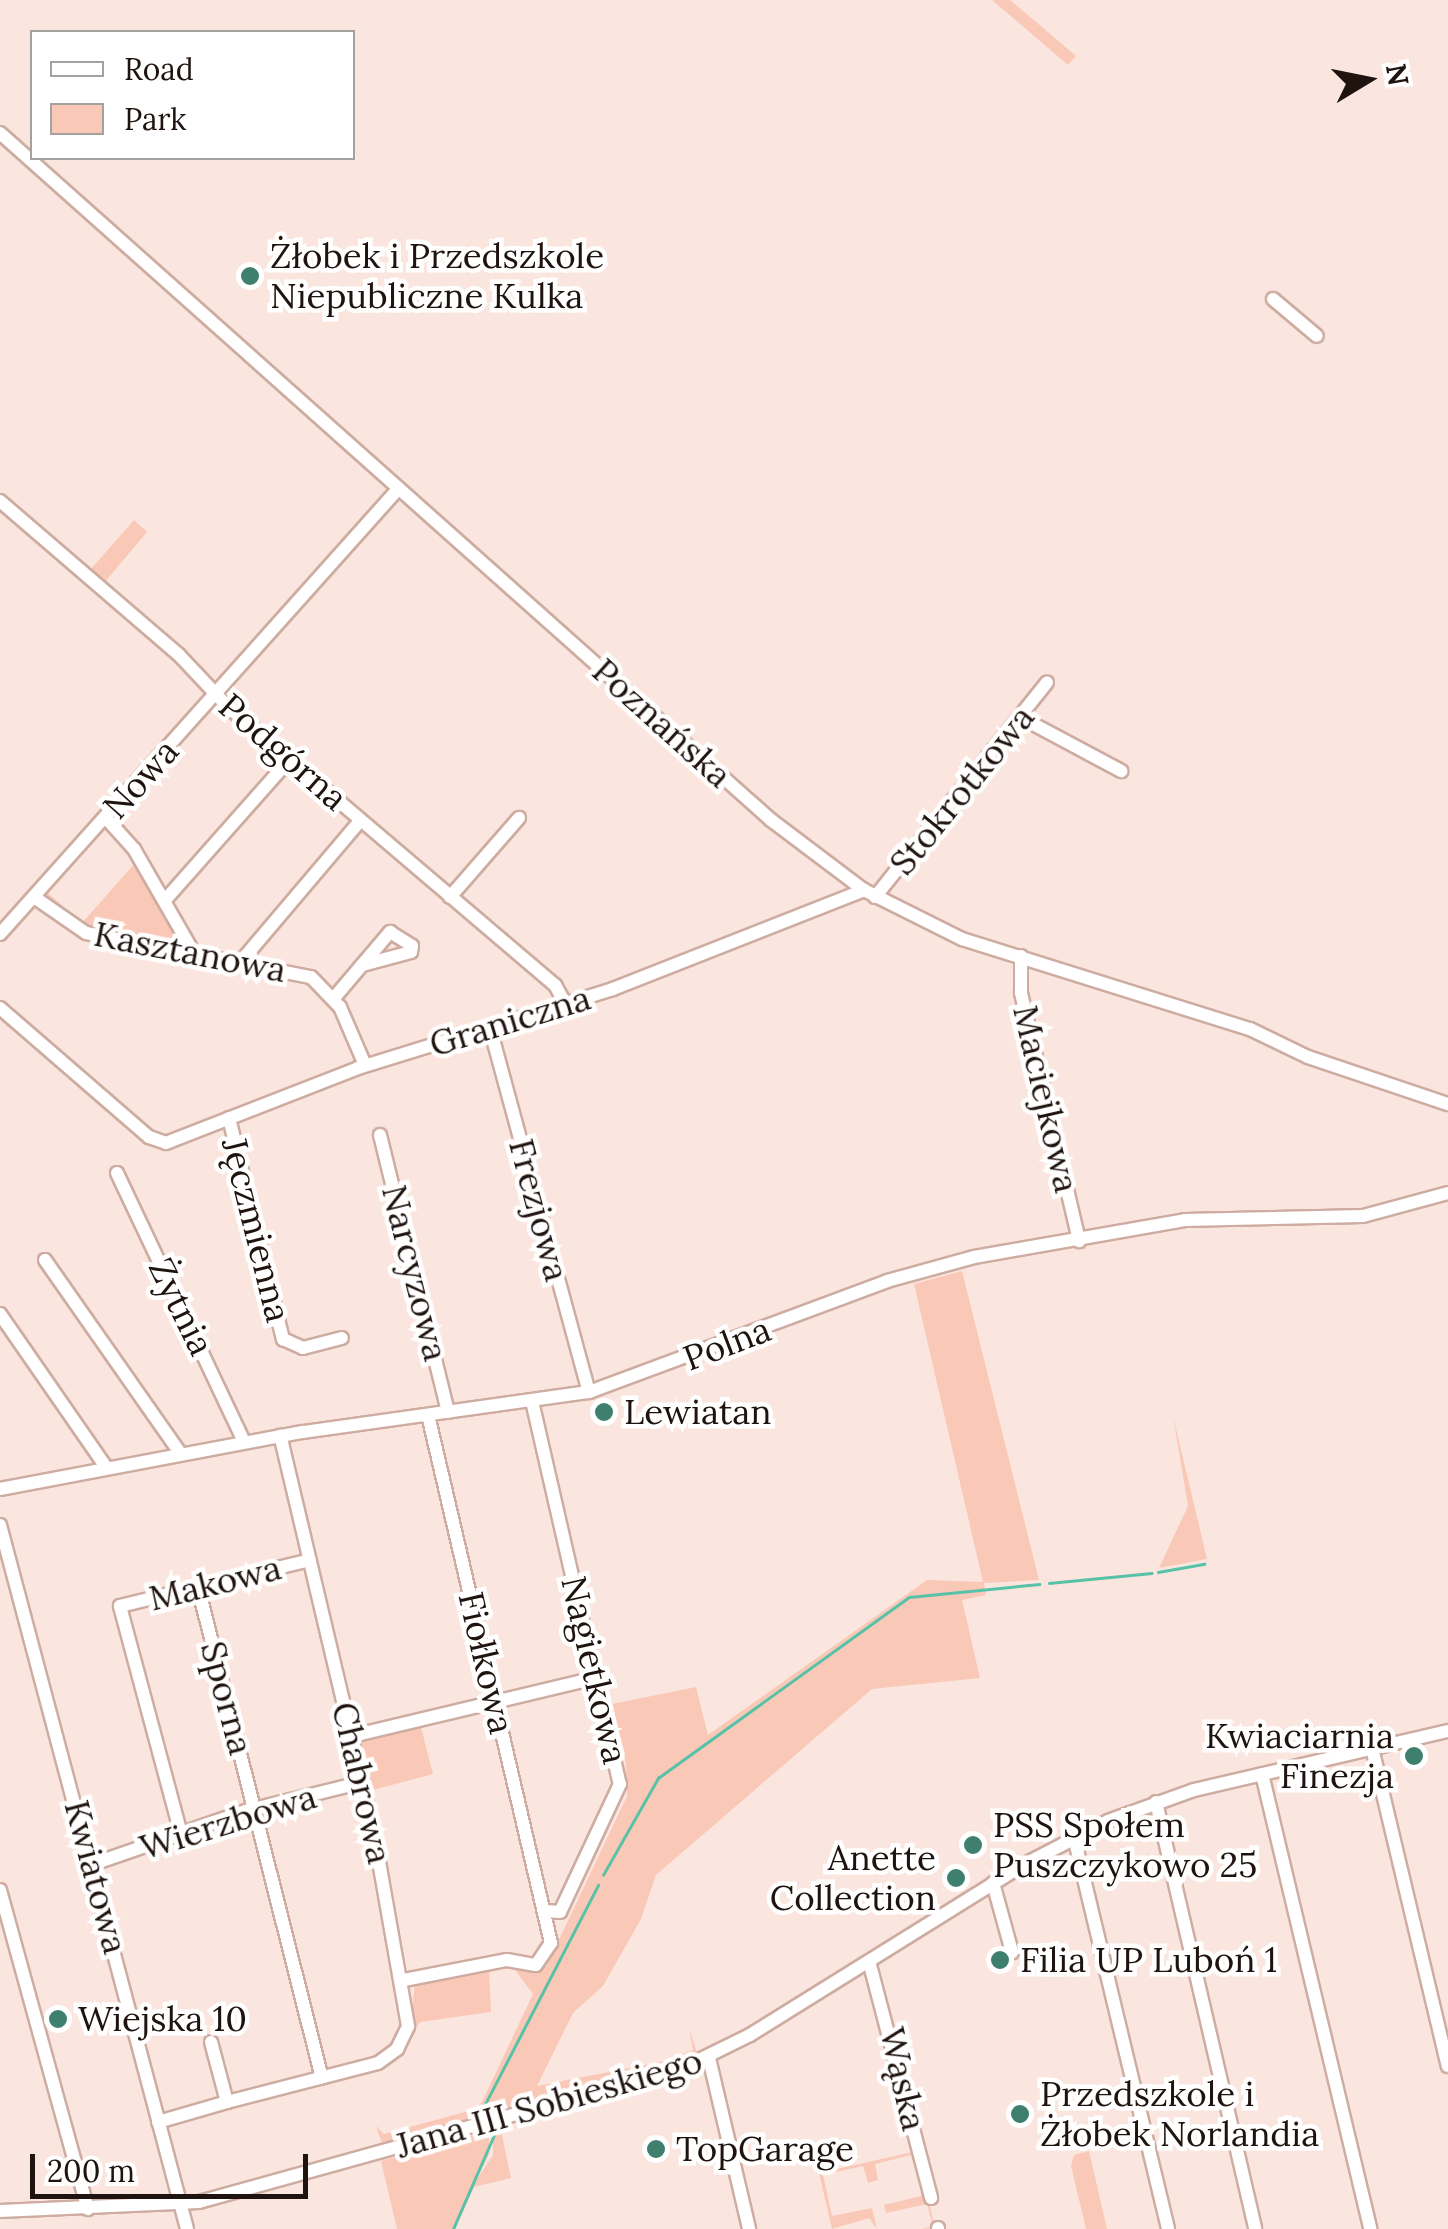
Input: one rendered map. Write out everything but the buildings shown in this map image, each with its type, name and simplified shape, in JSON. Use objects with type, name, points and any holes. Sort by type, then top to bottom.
[{"type":"street","name":"Poznańska","points":[[0,133],[30,160]]},
{"type":"street","name":"Poznańska","points":[[30,160],[771,820],[870,894],[943,932],[1250,1028],[1308,1058],[1448,1104]]},
{"type":"street","points":[[1274,299],[1317,336]]},
{"type":"street","name":"Nowa","points":[[0,934],[399,488]]},
{"type":"street","name":"Podgórna","points":[[0,501],[179,655],[216,696],[289,760],[555,985],[566,1003]]},
{"type":"street","name":"Stokrotkowa","points":[[870,894],[1047,682]]},
{"type":"street","points":[[1020,717],[1121,770]]},
{"type":"street","points":[[166,899],[289,760]]},
{"type":"street","points":[[106,818],[166,899],[192,950]]},
{"type":"street","points":[[450,896],[519,818]]},
{"type":"street","points":[[243,959],[360,820]]},
{"type":"street","name":"Graniczna","points":[[0,1008],[155,1140],[172,1142],[365,1065],[566,1003],[870,894]]},
{"type":"street","name":"Kasztanowa","points":[[34,896],[79,931],[303,973],[334,998]]},
{"type":"street","name":"Maciejkowa","points":[[1021,956],[1021,993],[1079,1241]]},
{"type":"street","points":[[362,965],[334,998],[365,1065]]},
{"type":"street","name":"Frezjowa","points":[[490,1028],[589,1392]]},
{"type":"street","name":"Jęczmienna","points":[[229,1118],[284,1339],[303,1348],[342,1338]]},
{"type":"street","name":"Narcyzowa","points":[[380,1135],[448,1412]]},
{"type":"street","name":"Żytnia","points":[[116,1173],[244,1442]]},
{"type":"street","name":"Polna","points":[[0,1489],[280,1436],[589,1392],[908,1274],[1192,1220],[1364,1216],[1448,1192]]},
{"type":"street","points":[[45,1260],[180,1454]]},
{"type":"street","points":[[0,1314],[106,1466]]},
{"type":"street","name":"Nagietkowa","points":[[532,1402],[619,1793],[560,1912],[546,1911]]},
{"type":"street","name":"Fiołkowa","points":[[404,1980],[507,1960],[545,1960],[551,1944],[428,1415]]},
{"type":"street","name":"Chabrowa","points":[[158,2122],[378,2063],[397,2049],[408,2026],[404,1980],[363,1782],[280,1436]]},
{"type":"street","name":"Kwiatowa","points":[[0,1525],[187,2229]]},
{"type":"street","name":"Makowa","points":[[181,1834],[120,1606],[310,1560]]},
{"type":"street","name":"Sporna","points":[[198,1587],[257,1808],[322,2078]]},
{"type":"street","points":[[0,1594],[17,1588]]},
{"type":"street","points":[[352,1736],[595,1678]]},
{"type":"street","name":"Jana III Sobieskiego","points":[[0,2210],[180,2206],[709,2058],[1074,1837],[1156,1802],[1448,1731]]},
{"type":"street","points":[[1372,1748],[1448,2066]]},
{"type":"street","points":[[1262,1774],[1370,2229]]},
{"type":"street","name":"Wierzbowa","points":[[93,1864],[257,1808],[363,1782]]},
{"type":"street","points":[[1156,1802],[1255,2229]]},
{"type":"street","points":[[1074,1837],[1168,2229]]},
{"type":"street","points":[[993,1883],[1012,1952]]},
{"type":"street","points":[[0,1890],[88,2209]]},
{"type":"street","name":"Wąska","points":[[869,1961],[931,2198]]},
{"type":"street","points":[[210,2042],[227,2102]]},
{"type":"street","points":[[709,2058],[749,2229]]},
{"type":"green space","points":[[992,0],[1010,0],[1076,56],[1068,65]]},
{"type":"green space","points":[[134,520],[147,532],[104,583],[90,570]]},
{"type":"green space","points":[[128,849],[169,913],[178,943],[82,927],[45,898],[48,893],[82,923],[135,863]]},
{"type":"green space","points":[[962,1271],[1039,1580],[984,1583],[986,1595],[962,1600],[980,1678],[872,1689],[656,1875],[641,1919],[603,1986],[573,2013],[537,2086],[665,2061],[693,2050],[689,2028],[697,2053],[382,2143],[376,2126],[384,2134],[476,2109],[483,2100],[533,1994],[515,1970],[546,1967],[627,1796],[625,1754],[612,1704],[696,1687],[708,1735],[927,1580],[983,1582],[914,1284]]},
{"type":"green space","points":[[1173,1416],[1207,1559],[1159,1568],[1188,1506]]},
{"type":"green space","points":[[421,1727],[433,1774],[373,1790],[361,1742]]},
{"type":"green space","points":[[489,1969],[491,2012],[420,2022],[410,2037],[415,1982]]},
{"type":"green space","points":[[507,2126],[502,2135],[511,2178],[474,2187],[455,2229],[471,2188],[493,2155],[493,2130]]},
{"type":"green space","points":[[489,2131],[489,2154],[452,2229],[397,2229],[381,2161]]},
{"type":"green space","points":[[917,2151],[935,2228],[921,2229],[933,2226],[927,2204],[886,2213],[884,2205],[925,2195],[915,2154],[875,2164],[878,2180],[868,2183],[863,2166],[823,2175],[832,2216],[872,2208],[877,2229],[869,2218],[832,2229],[819,2173]]},
{"type":"green space","points":[[1089,2151],[1107,2229],[1086,2229],[1071,2166],[1074,2155]]},
{"type":"waterway","points":[[1158,1572],[1204,1564]]},
{"type":"waterway","points":[[1049,1583],[1152,1573]]},
{"type":"waterway","points":[[603,1875],[658,1778],[909,1597],[1039,1584]]},
{"type":"waterway","points":[[482,2110],[598,1885]]},
{"type":"waterway","points":[[453,2229],[494,2135]]},
{"type":"place","name":"Żłobek i Przedszkole Niepubliczne Kulka","points":[[250,276]]},
{"type":"place","name":"Lewiatan","points":[[604,1412]]},
{"type":"place","name":"Kwiaciarnia Finezja","points":[[1414,1756]]},
{"type":"place","name":"PSS Społem Puszczykowo 25","points":[[973,1845]]},
{"type":"place","name":"Anette Collection","points":[[956,1878]]},
{"type":"place","name":"Filia UP Luboń 1","points":[[1000,1960]]},
{"type":"place","name":"Wiejska 10","points":[[58,2019]]},
{"type":"place","name":"Przedszkole i Żłobek Norlandia","points":[[1020,2114]]},
{"type":"place","name":"TopGarage","points":[[656,2149]]}]
